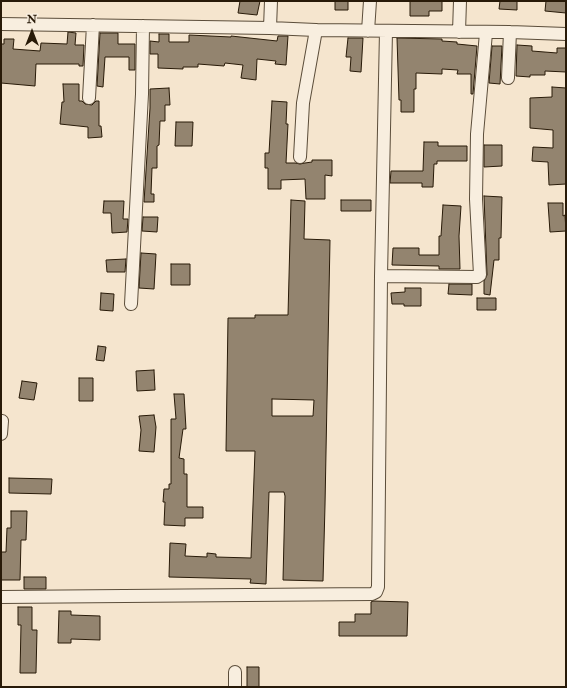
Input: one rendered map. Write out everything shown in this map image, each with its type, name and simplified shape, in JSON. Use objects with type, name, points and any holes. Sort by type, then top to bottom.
[{"type":"street","points":[[270,28],[271,1]]},
{"type":"street","points":[[368,31],[370,1]]},
{"type":"street","points":[[459,32],[460,1]]},
{"type":"street","points":[[1,24],[566,34]]},
{"type":"street","points":[[89,98],[92,25]]},
{"type":"street","points":[[131,304],[142,94],[143,26]]},
{"type":"street","points":[[300,157],[304,102],[316,30]]},
{"type":"street","points":[[1,597],[372,594],[376,592],[378,587],[381,276],[386,31]]},
{"type":"street","points":[[508,78],[510,32]]},
{"type":"street","points":[[381,276],[479,276],[476,199],[477,134],[486,33]]},
{"type":"street","points":[[1,434],[2,421]]},
{"type":"street","points":[[235,672],[235,687]]},
{"type":"building","points":[[240,1],[260,1],[257,15],[238,13]]},
{"type":"building","points":[[335,1],[348,1],[348,10],[335,10]]},
{"type":"building","points":[[410,1],[442,1],[442,11],[429,11],[429,16],[410,16]]},
{"type":"building","points":[[500,1],[517,1],[517,10],[499,9]]},
{"type":"building","points":[[546,1],[566,1],[566,13],[545,11]]},
{"type":"building","points":[[68,32],[76,33],[75,45],[84,45],[83,66],[79,66],[79,64],[36,64],[35,86],[1,83],[1,44],[4,44],[4,39],[14,39],[13,49],[40,51],[41,43],[67,44]]},
{"type":"building","points":[[100,33],[118,33],[118,44],[135,44],[135,70],[129,70],[129,57],[105,57],[103,87],[97,86]]},
{"type":"building","points":[[159,34],[169,34],[169,42],[189,42],[189,35],[231,36],[277,41],[278,36],[288,36],[286,65],[275,64],[276,61],[257,59],[256,80],[241,78],[243,65],[225,63],[224,66],[198,64],[198,67],[183,67],[183,69],[158,68],[158,54],[150,54],[150,41],[159,42]]},
{"type":"building","points":[[348,38],[363,38],[361,72],[350,71],[351,57],[346,57]]},
{"type":"building","points":[[397,38],[442,39],[442,41],[457,42],[457,44],[477,46],[473,94],[471,94],[471,74],[457,74],[458,70],[442,69],[442,74],[416,73],[414,112],[401,112],[401,100],[399,100]]},
{"type":"building","points":[[517,45],[532,46],[532,51],[557,53],[557,48],[566,48],[566,72],[545,71],[545,75],[530,75],[530,77],[516,76]]},
{"type":"building","points":[[492,46],[502,46],[500,84],[489,83]]},
{"type":"building","points":[[63,84],[79,84],[79,101],[82,101],[85,104],[92,105],[96,101],[99,101],[99,126],[101,126],[102,137],[88,138],[88,127],[60,124],[62,102],[64,102]]},
{"type":"building","points":[[552,87],[566,88],[566,184],[549,185],[548,162],[532,161],[533,147],[553,148],[553,130],[530,128],[530,98],[552,97]]},
{"type":"building","points":[[169,88],[170,105],[165,105],[165,121],[160,121],[159,145],[157,146],[157,168],[152,168],[151,194],[154,194],[154,202],[144,202],[150,89]]},
{"type":"building","points":[[272,101],[287,102],[286,124],[288,124],[286,163],[300,164],[312,162],[312,160],[332,160],[332,176],[325,175],[325,199],[306,199],[305,179],[281,180],[281,189],[268,189],[268,168],[265,168],[265,153],[269,153]]},
{"type":"building","points":[[176,122],[193,122],[192,146],[175,146]]},
{"type":"building","points":[[424,142],[438,142],[438,146],[467,146],[467,161],[437,161],[437,164],[434,164],[433,187],[422,187],[422,183],[390,183],[391,171],[423,171]]},
{"type":"building","points":[[484,145],[502,145],[502,166],[484,167]]},
{"type":"building","points":[[484,196],[502,197],[499,260],[494,260],[490,295],[484,294],[484,281],[487,275]]},
{"type":"building","points":[[291,200],[305,201],[304,239],[330,240],[323,581],[283,580],[284,492],[269,492],[266,584],[250,583],[251,579],[169,577],[170,543],[186,544],[185,556],[207,557],[207,553],[216,554],[216,557],[251,558],[255,451],[226,451],[228,318],[255,318],[255,315],[288,315]],"holes":[[[272,399],[314,400],[313,416],[272,416]]]},
{"type":"building","points":[[341,200],[371,200],[371,211],[341,211]]},
{"type":"building","points":[[104,201],[124,201],[123,219],[128,219],[127,232],[112,233],[111,213],[103,213]]},
{"type":"building","points":[[548,203],[563,203],[563,216],[565,215],[566,231],[550,232]]},
{"type":"building","points":[[443,205],[461,206],[459,236],[460,269],[439,269],[439,266],[392,265],[393,248],[419,248],[419,255],[439,255],[439,236],[441,236]]},
{"type":"building","points":[[143,217],[158,217],[157,232],[142,231]]},
{"type":"building","points":[[141,253],[156,254],[154,289],[139,288]]},
{"type":"building","points":[[126,259],[125,272],[107,272],[106,260]]},
{"type":"building","points":[[171,264],[190,264],[190,285],[171,285]]},
{"type":"building","points":[[449,284],[472,284],[472,295],[448,294]]},
{"type":"building","points":[[405,288],[421,288],[421,306],[392,304],[391,293],[405,292]]},
{"type":"building","points":[[101,293],[114,294],[113,311],[100,310]]},
{"type":"building","points":[[477,298],[496,298],[496,310],[477,310]]},
{"type":"building","points":[[98,346],[106,347],[104,361],[96,360]]},
{"type":"building","points":[[154,370],[155,390],[137,391],[136,371]]},
{"type":"building","points":[[79,378],[93,378],[93,401],[79,401]]},
{"type":"building","points":[[22,381],[37,383],[34,400],[19,398]]},
{"type":"building","points":[[174,394],[184,394],[186,429],[183,429],[179,458],[184,459],[184,474],[187,474],[187,507],[203,507],[203,518],[185,518],[185,526],[164,525],[164,489],[169,489],[169,484],[171,484],[171,419],[176,419]]},
{"type":"building","points":[[154,415],[156,427],[154,452],[139,451],[141,430],[139,416]]},
{"type":"building","points":[[9,478],[52,479],[51,494],[9,493]]},
{"type":"building","points":[[11,511],[27,511],[26,540],[21,540],[20,580],[1,580],[1,552],[6,552],[7,528],[11,528]]},
{"type":"building","points":[[24,577],[46,577],[46,589],[24,589]]},
{"type":"building","points":[[371,602],[408,602],[407,636],[339,636],[339,622],[355,622],[355,614],[371,614]]},
{"type":"building","points":[[18,607],[32,607],[32,630],[37,630],[36,673],[20,673],[21,625],[18,625]]},
{"type":"building","points":[[59,611],[71,611],[71,615],[100,616],[100,640],[71,639],[71,643],[58,643]]},
{"type":"building","points":[[247,667],[259,667],[259,687],[247,687]]}]
